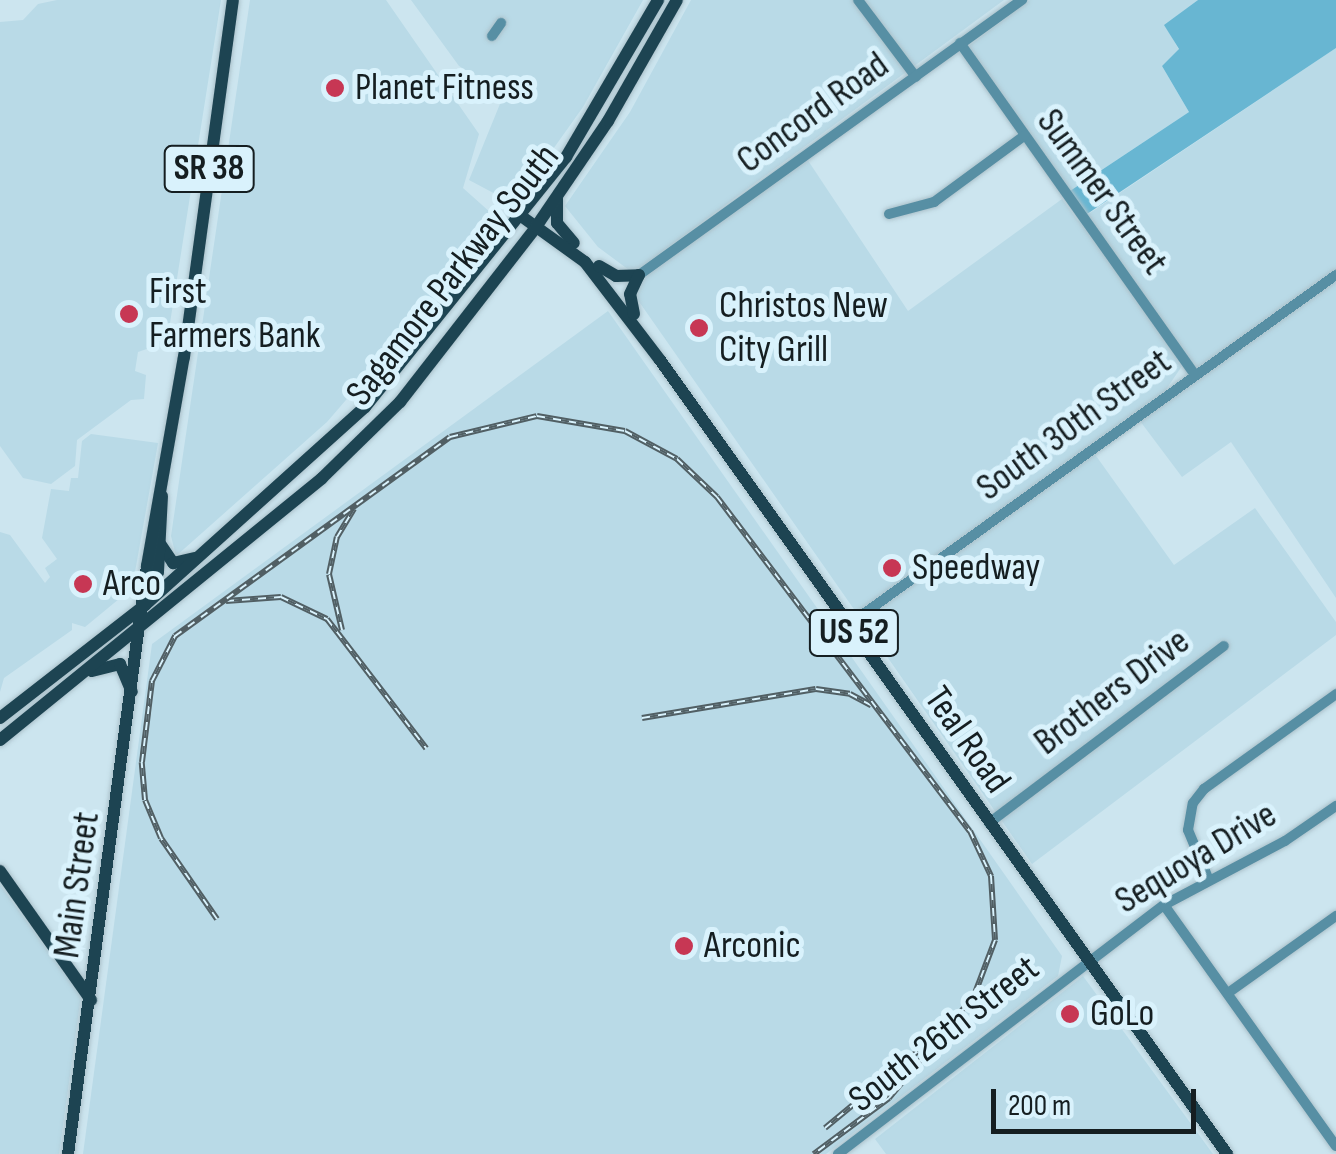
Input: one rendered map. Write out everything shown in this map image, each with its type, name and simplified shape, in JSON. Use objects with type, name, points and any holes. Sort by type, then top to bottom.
[{"type":"main road","name":"SR 38","points":[[143,625],[234,0]]},
{"type":"main road","name":"Sagamore Parkway South","points":[[0,718],[145,605],[365,407],[566,157],[658,0]]},
{"type":"main road","name":"Sagamore Parkway South","points":[[0,740],[143,625],[374,427],[536,228],[677,0]]},
{"type":"main road","name":"US 52","points":[[558,196],[557,222],[571,245]]},
{"type":"main road","name":"US 52","points":[[521,216],[536,228]]},
{"type":"main road","name":"Teal Road","points":[[536,228],[571,245],[598,266],[634,314],[660,360]]},
{"type":"main road","points":[[505,268],[538,243],[571,245]]},
{"type":"main road","name":"Teal Road","points":[[571,245],[660,360],[1226,1154]]},
{"type":"main road","points":[[598,266],[616,276],[639,275],[630,294],[634,314]]},
{"type":"main road","name":"SR 38","points":[[145,605],[161,545],[162,496]]},
{"type":"main road","points":[[161,545],[173,563],[201,555]]},
{"type":"main road","name":"Main Street","points":[[68,1154],[143,625]]},
{"type":"main road","points":[[85,672],[120,664],[134,703]]},
{"type":"main road","points":[[0,871],[90,1000]]},
{"type":"street","points":[[858,0],[916,77]]},
{"type":"street","name":"Concord Road","points":[[639,275],[1022,0]]},
{"type":"street","points":[[492,36],[501,23]]},
{"type":"street","name":"Summer Street","points":[[960,44],[1195,375]]},
{"type":"street","points":[[889,214],[934,202],[1024,136]]},
{"type":"street","name":"South 30th Street","points":[[848,625],[1336,275]]},
{"type":"street","name":"Brothers Drive","points":[[988,822],[1224,646]]},
{"type":"street","points":[[1208,878],[1188,830],[1193,803],[1204,789],[1336,694]]},
{"type":"street","name":"Sequoya Drive","points":[[1086,962],[1164,905],[1208,878],[1285,842],[1336,806]]},
{"type":"street","points":[[1164,905],[1336,1146]]},
{"type":"street","points":[[1228,993],[1336,916]]},
{"type":"street","name":"South 26th Street","points":[[838,1154],[1086,962]]},
{"type":"shaded area","points":[[57,0],[221,0],[167,342],[138,352],[135,371],[146,375],[144,399],[131,400],[77,440],[75,466],[51,484],[23,478],[0,446],[0,22],[23,20],[38,4]]},
{"type":"shaded area","points":[[250,0],[386,0],[479,134],[463,188],[500,221],[327,422],[176,556],[171,536]]},
{"type":"shaded area","points":[[411,0],[643,0],[583,107],[514,204],[469,180],[504,94],[459,66]]},
{"type":"shaded area","points":[[691,0],[1004,0],[633,273],[598,247],[565,206],[630,112]]},
{"type":"shaded area","points":[[1030,0],[1198,0],[1165,25],[1179,50],[1162,66],[1189,112],[1070,191],[970,52],[970,45]]},
{"type":"shaded area","points":[[1198,0],[1336,0],[1336,48],[1087,214],[1070,191],[1189,112],[1162,66],[1179,49],[1164,25]]},
{"type":"shaded area","points":[[1336,48],[1336,598],[1231,442],[1182,477],[1140,421],[1191,383],[1182,366],[1165,391],[1026,491],[1094,453],[1174,565],[1255,508],[1336,622],[1336,635],[1032,864],[633,293],[640,281],[807,159],[908,311],[1062,199],[1078,221]]},
{"type":"shaded area","points":[[608,311],[1062,956],[1058,976],[826,1154],[83,1154],[152,644]]},
{"type":"shaded area","points":[[91,434],[158,443],[135,572],[125,594],[85,627],[72,623],[72,630],[4,678],[0,692],[0,532],[10,535],[45,583],[50,577],[45,568],[57,559],[42,538],[51,489],[69,491],[71,478],[78,478],[82,441]]},
{"type":"shaded area","points":[[0,885],[81,996],[59,1154],[0,1154]]},
{"type":"shaded area","points":[[1083,976],[1213,1154],[886,1154],[875,1139]]},
{"type":"railway","points":[[217,919],[161,838],[145,800],[142,762],[152,681],[175,636],[450,437],[537,416],[625,431],[677,459],[717,497],[970,831],[991,876],[995,940],[974,996],[889,1098],[814,1154]]},
{"type":"railway","points":[[342,630],[329,574],[337,537],[354,509]]},
{"type":"railway","points":[[226,601],[281,597],[327,619],[426,748]]},
{"type":"railway","points":[[642,718],[816,689],[850,694],[871,705]]},
{"type":"railway","points":[[825,1128],[918,1051]]},
{"type":"place","name":"Planet Fitness","points":[[335,88]]},
{"type":"place","name":"First Farmers Bank","points":[[129,314]]},
{"type":"place","name":"Christos New City Grill","points":[[699,328]]},
{"type":"place","name":"Speedway","points":[[892,568]]},
{"type":"place","name":"Arco","points":[[83,584]]},
{"type":"place","name":"Arconic","points":[[684,946]]},
{"type":"place","name":"GoLo","points":[[1070,1014]]}]
